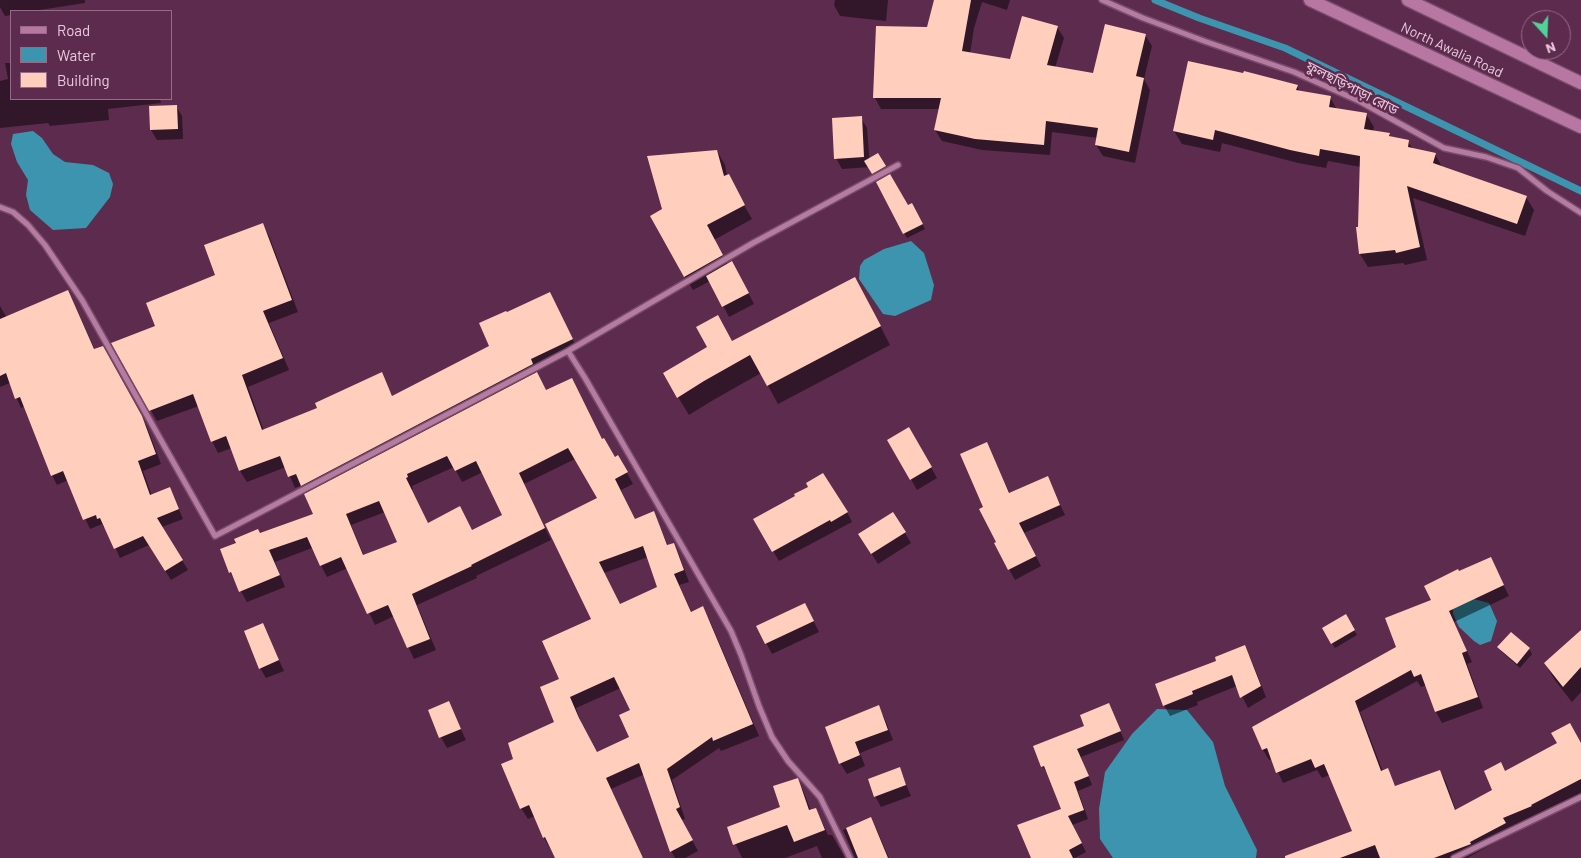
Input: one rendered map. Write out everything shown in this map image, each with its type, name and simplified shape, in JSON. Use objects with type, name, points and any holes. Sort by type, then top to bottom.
[{"type":"main road","name":"North Awalia Road","points":[[1310,0],[1581,127]]},
{"type":"main road","name":"North Awalia Road","points":[[1408,0],[1581,83]]},
{"type":"street","name":"ফুলছড়িপাড়া রোড","points":[[1102,0],[1195,38],[1294,72],[1359,102],[1444,148],[1486,157],[1518,168],[1547,191],[1581,213]]},
{"type":"street","points":[[0,207],[13,212],[28,225],[45,245],[82,300],[216,536],[568,351],[753,243],[898,165]]},
{"type":"street","points":[[568,351],[731,631],[758,706],[772,737],[788,762],[820,797],[850,858]]},
{"type":"street","points":[[1454,858],[1581,797]]},
{"type":"water","points":[[33,131],[42,138],[53,154],[65,162],[93,165],[109,173],[113,184],[110,197],[86,228],[53,230],[30,210],[26,195],[28,180],[17,162],[11,144],[13,134]]},
{"type":"water","points":[[911,241],[924,253],[934,285],[931,300],[895,316],[883,314],[859,279],[860,266],[864,260],[884,249]]},
{"type":"water","points":[[1470,598],[1489,603],[1497,621],[1491,641],[1480,645],[1459,627],[1453,614],[1453,605]]},
{"type":"water","points":[[1157,709],[1187,710],[1213,742],[1225,786],[1257,850],[1256,858],[1113,858],[1100,839],[1099,809],[1105,772],[1132,734]]},
{"type":"building","points":[[934,0],[971,0],[962,51],[1010,59],[1022,16],[1058,26],[1047,65],[1093,73],[1105,24],[1146,34],[1136,76],[1144,78],[1129,152],[1095,145],[1098,128],[1046,121],[1044,145],[975,139],[934,130],[941,98],[873,98],[876,26],[927,27]]},
{"type":"building","points":[[1188,61],[1243,73],[1244,71],[1298,85],[1296,90],[1331,96],[1329,107],[1367,113],[1364,129],[1390,133],[1389,136],[1409,140],[1408,147],[1436,153],[1433,163],[1527,196],[1517,224],[1407,186],[1420,247],[1396,253],[1395,250],[1359,254],[1356,227],[1358,227],[1360,156],[1320,149],[1319,156],[1215,130],[1213,140],[1173,131]]},
{"type":"building","points":[[177,105],[178,129],[150,130],[149,106]]},
{"type":"building","points":[[862,116],[864,157],[834,159],[832,118]]},
{"type":"building","points":[[717,150],[724,176],[729,174],[745,205],[707,225],[723,255],[684,277],[650,216],[662,209],[647,156]]},
{"type":"building","points":[[878,153],[886,166],[872,174],[864,161]]},
{"type":"building","points":[[890,174],[908,205],[912,203],[923,224],[903,234],[876,182]]},
{"type":"building","points":[[263,223],[292,300],[263,311],[283,358],[242,375],[262,430],[317,408],[315,403],[382,372],[392,396],[489,346],[479,323],[550,292],[573,339],[531,359],[533,364],[301,486],[296,474],[288,477],[280,456],[239,471],[226,436],[211,442],[193,394],[149,411],[111,343],[155,326],[146,303],[215,275],[204,245]]},
{"type":"building","points":[[732,261],[749,293],[722,307],[706,276]]},
{"type":"building","points":[[855,277],[881,326],[767,386],[750,355],[677,398],[663,373],[707,347],[696,327],[718,315],[732,341]]},
{"type":"building","points":[[68,290],[94,349],[103,346],[142,416],[156,454],[138,461],[150,495],[170,487],[179,509],[157,518],[183,560],[165,571],[143,536],[114,549],[100,518],[97,519],[96,515],[83,520],[63,471],[51,476],[20,397],[15,399],[6,373],[0,376],[0,319]]},
{"type":"building","points":[[537,372],[546,390],[572,378],[602,439],[604,438],[615,457],[618,455],[628,472],[615,479],[635,519],[654,511],[667,545],[674,543],[684,570],[674,574],[691,612],[703,606],[753,724],[713,741],[712,737],[667,769],[680,807],[676,809],[693,840],[670,852],[639,763],[606,778],[643,858],[555,858],[545,837],[543,838],[529,805],[520,809],[501,764],[513,759],[508,743],[554,722],[540,687],[559,679],[542,641],[591,619],[545,524],[597,498],[568,448],[519,473],[545,528],[472,566],[412,594],[430,639],[407,648],[388,605],[367,614],[341,557],[320,566],[307,537],[269,550],[280,575],[239,592],[220,549],[236,543],[234,539],[258,529],[260,533],[313,514],[304,494]],"holes":[[[447,456],[455,471],[476,461],[502,515],[472,530],[460,506],[428,523],[406,478],[408,477],[407,474]],[[379,501],[397,542],[363,555],[346,514]],[[643,546],[657,587],[620,604],[599,562]],[[614,677],[630,710],[619,715],[629,737],[597,752],[570,697]]]},
{"type":"building","points":[[909,427],[932,467],[910,480],[887,440]]},
{"type":"building","points":[[987,442],[1009,493],[1048,476],[1060,505],[1019,523],[1036,556],[1008,570],[979,509],[983,507],[960,454]]},
{"type":"building","points":[[823,473],[848,512],[772,552],[753,519],[795,496],[794,494],[808,487],[806,483]]},
{"type":"building","points":[[893,512],[906,532],[871,554],[858,534]]},
{"type":"building","points":[[1491,557],[1504,585],[1449,611],[1467,651],[1462,653],[1478,697],[1435,712],[1421,674],[1414,677],[1411,670],[1355,701],[1381,771],[1388,768],[1395,786],[1440,770],[1455,810],[1492,790],[1484,771],[1501,762],[1505,771],[1557,743],[1551,733],[1570,723],[1581,743],[1581,779],[1532,806],[1503,818],[1506,823],[1470,842],[1471,844],[1434,858],[1380,858],[1375,845],[1340,858],[1285,858],[1285,856],[1352,831],[1324,764],[1315,768],[1311,759],[1276,773],[1267,748],[1262,750],[1252,727],[1396,647],[1385,618],[1431,600],[1424,586],[1458,569],[1459,571]]},
{"type":"building","points":[[805,603],[814,621],[765,644],[756,626]]},
{"type":"building","points":[[1346,614],[1355,630],[1331,644],[1322,628]]},
{"type":"building","points":[[263,623],[279,660],[259,669],[244,631]]},
{"type":"building","points":[[1581,630],[1581,667],[1563,687],[1544,663]]},
{"type":"building","points":[[1511,632],[1530,648],[1517,664],[1497,647]]},
{"type":"building","points":[[1245,645],[1261,686],[1240,698],[1232,675],[1192,691],[1193,694],[1163,706],[1155,684],[1216,661],[1215,657]]},
{"type":"building","points":[[449,701],[461,729],[439,738],[428,710]]},
{"type":"building","points":[[1109,703],[1121,731],[1077,749],[1089,776],[1074,782],[1084,810],[1068,816],[1082,843],[1069,850],[1073,858],[1031,858],[1017,825],[1061,809],[1044,766],[1041,767],[1033,746],[1084,726],[1080,715]]},
{"type":"building","points":[[879,705],[888,730],[855,742],[860,755],[839,764],[825,727]]},
{"type":"building","points":[[900,767],[906,785],[874,797],[868,779]]},
{"type":"building","points":[[798,778],[809,810],[816,808],[825,830],[794,842],[787,825],[733,845],[727,827],[780,807],[773,786]]},
{"type":"building","points":[[871,817],[888,858],[858,858],[846,828]]},
{"type":"waterway","points":[[1155,0],[1199,18],[1285,48],[1581,191]]}]
